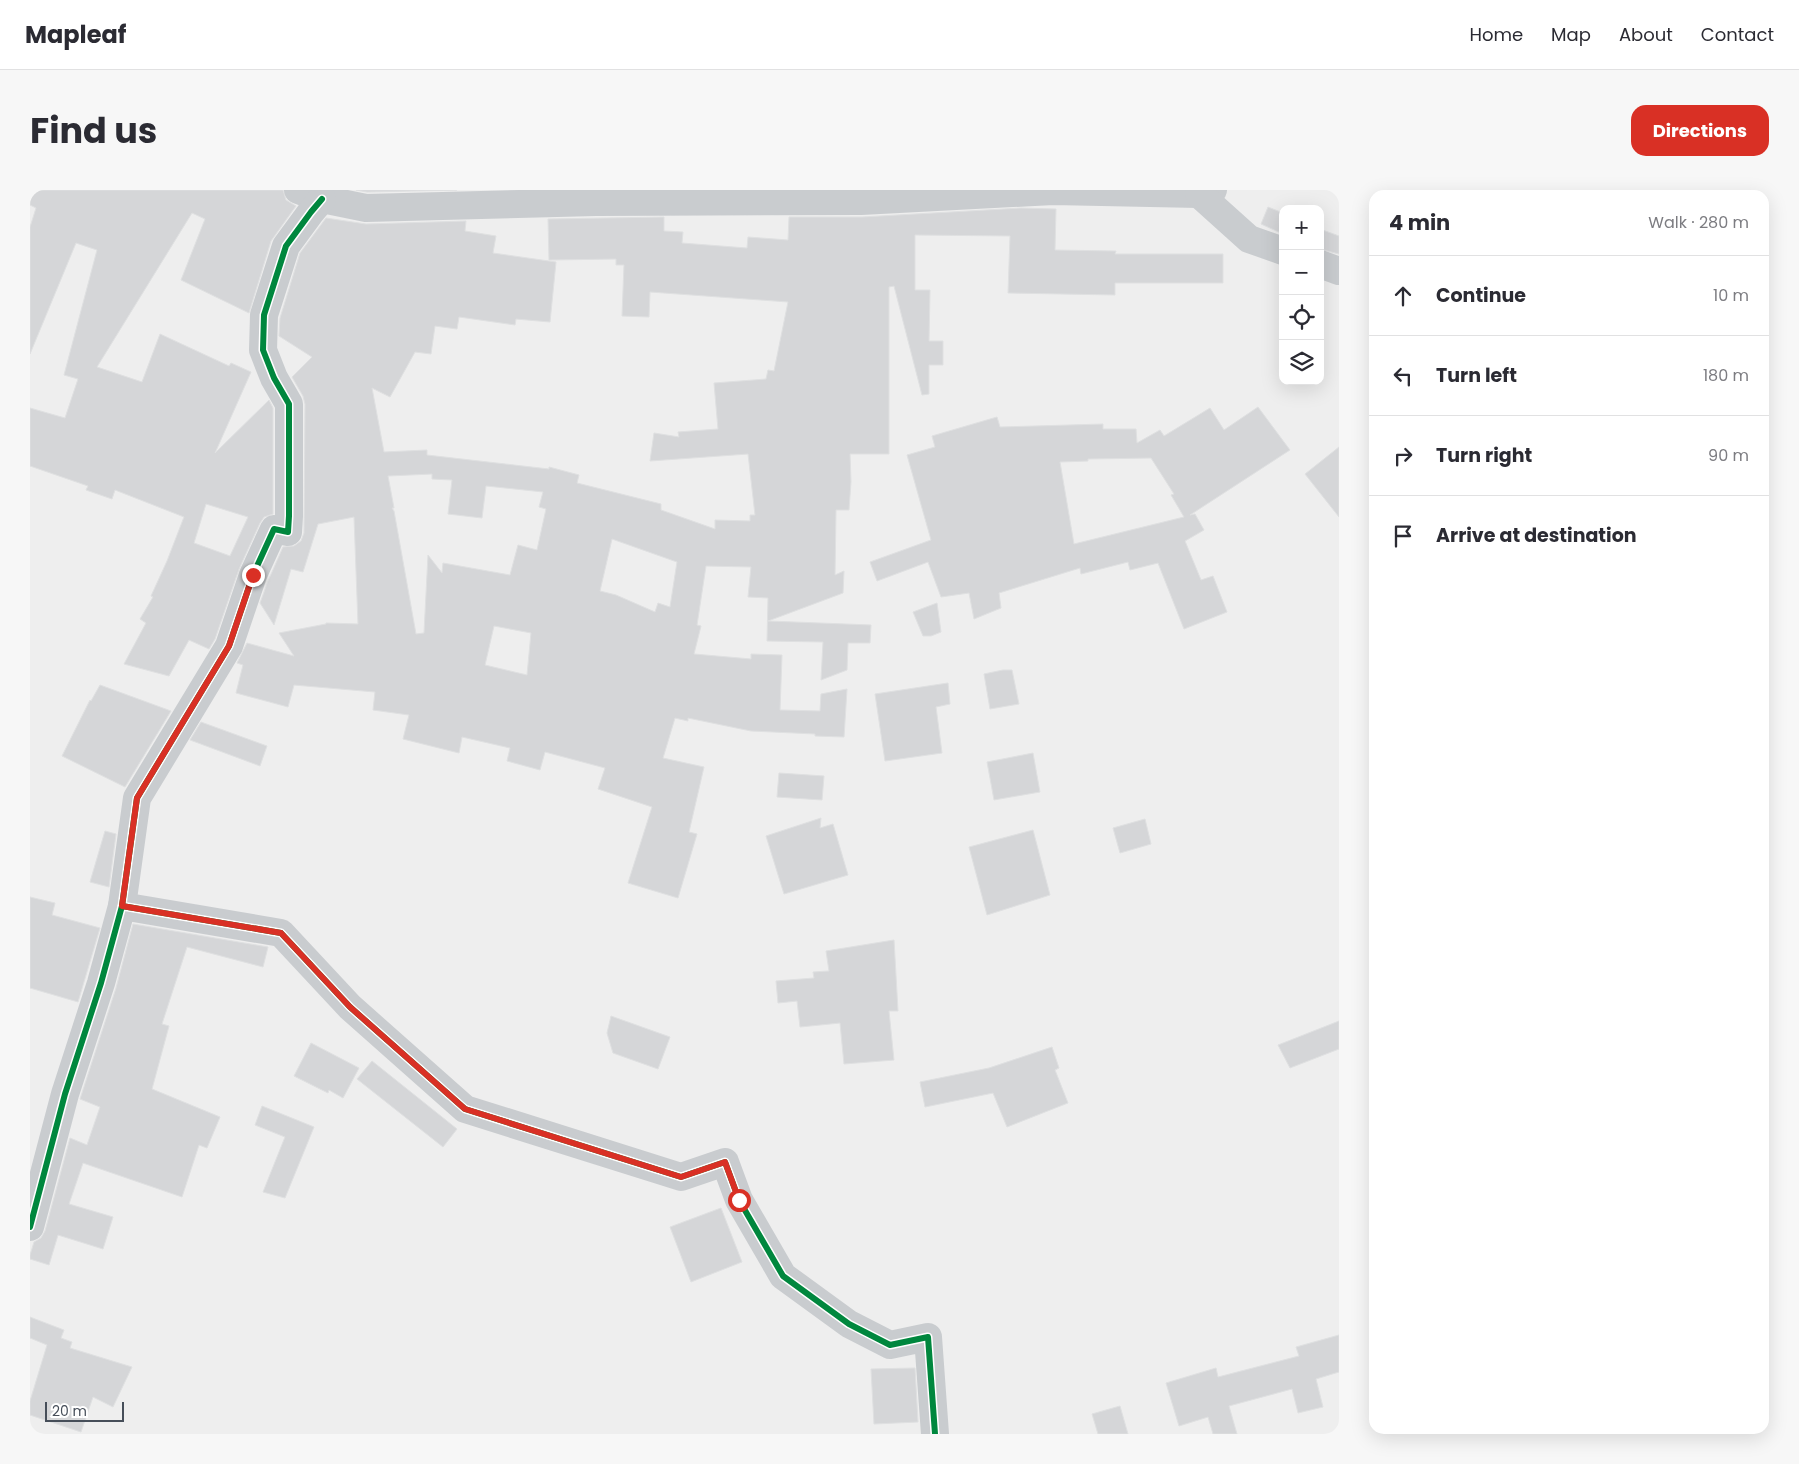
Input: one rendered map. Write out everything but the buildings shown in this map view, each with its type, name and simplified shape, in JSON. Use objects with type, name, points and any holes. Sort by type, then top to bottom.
[{"type":"street","points":[[30,1227],[65,1094],[101,983],[122,906],[137,798],[229,646],[253,575],[274,530],[288,532],[290,516],[290,404],[274,378],[263,350],[264,316],[286,246],[311,212],[310,194],[366,208],[596,202],[861,201],[1053,191],[1206,192],[1250,239],[1280,250]]},
{"type":"street","points":[[1324,265],[1339,271]]},
{"type":"street","points":[[122,906],[281,933],[350,1007],[465,1109],[681,1177],[725,1162],[739,1200],[782,1276],[849,1324],[890,1345],[928,1337],[935,1434]]},
{"type":"cycle path","points":[[30,1227],[65,1094],[101,983],[122,906],[137,798],[229,646],[253,575],[274,529],[288,532],[289,404],[274,378],[263,350],[264,315],[286,246],[322,199]]},
{"type":"cycle path","points":[[122,906],[281,933],[350,1007],[465,1109],[681,1177],[725,1162],[739,1200],[783,1276],[849,1324],[890,1345],[928,1337],[935,1434]]},
{"type":"route","points":[[253,575],[229,646],[137,798],[122,906],[281,933],[350,1007],[465,1109],[681,1177],[725,1162],[739,1200]]}]
